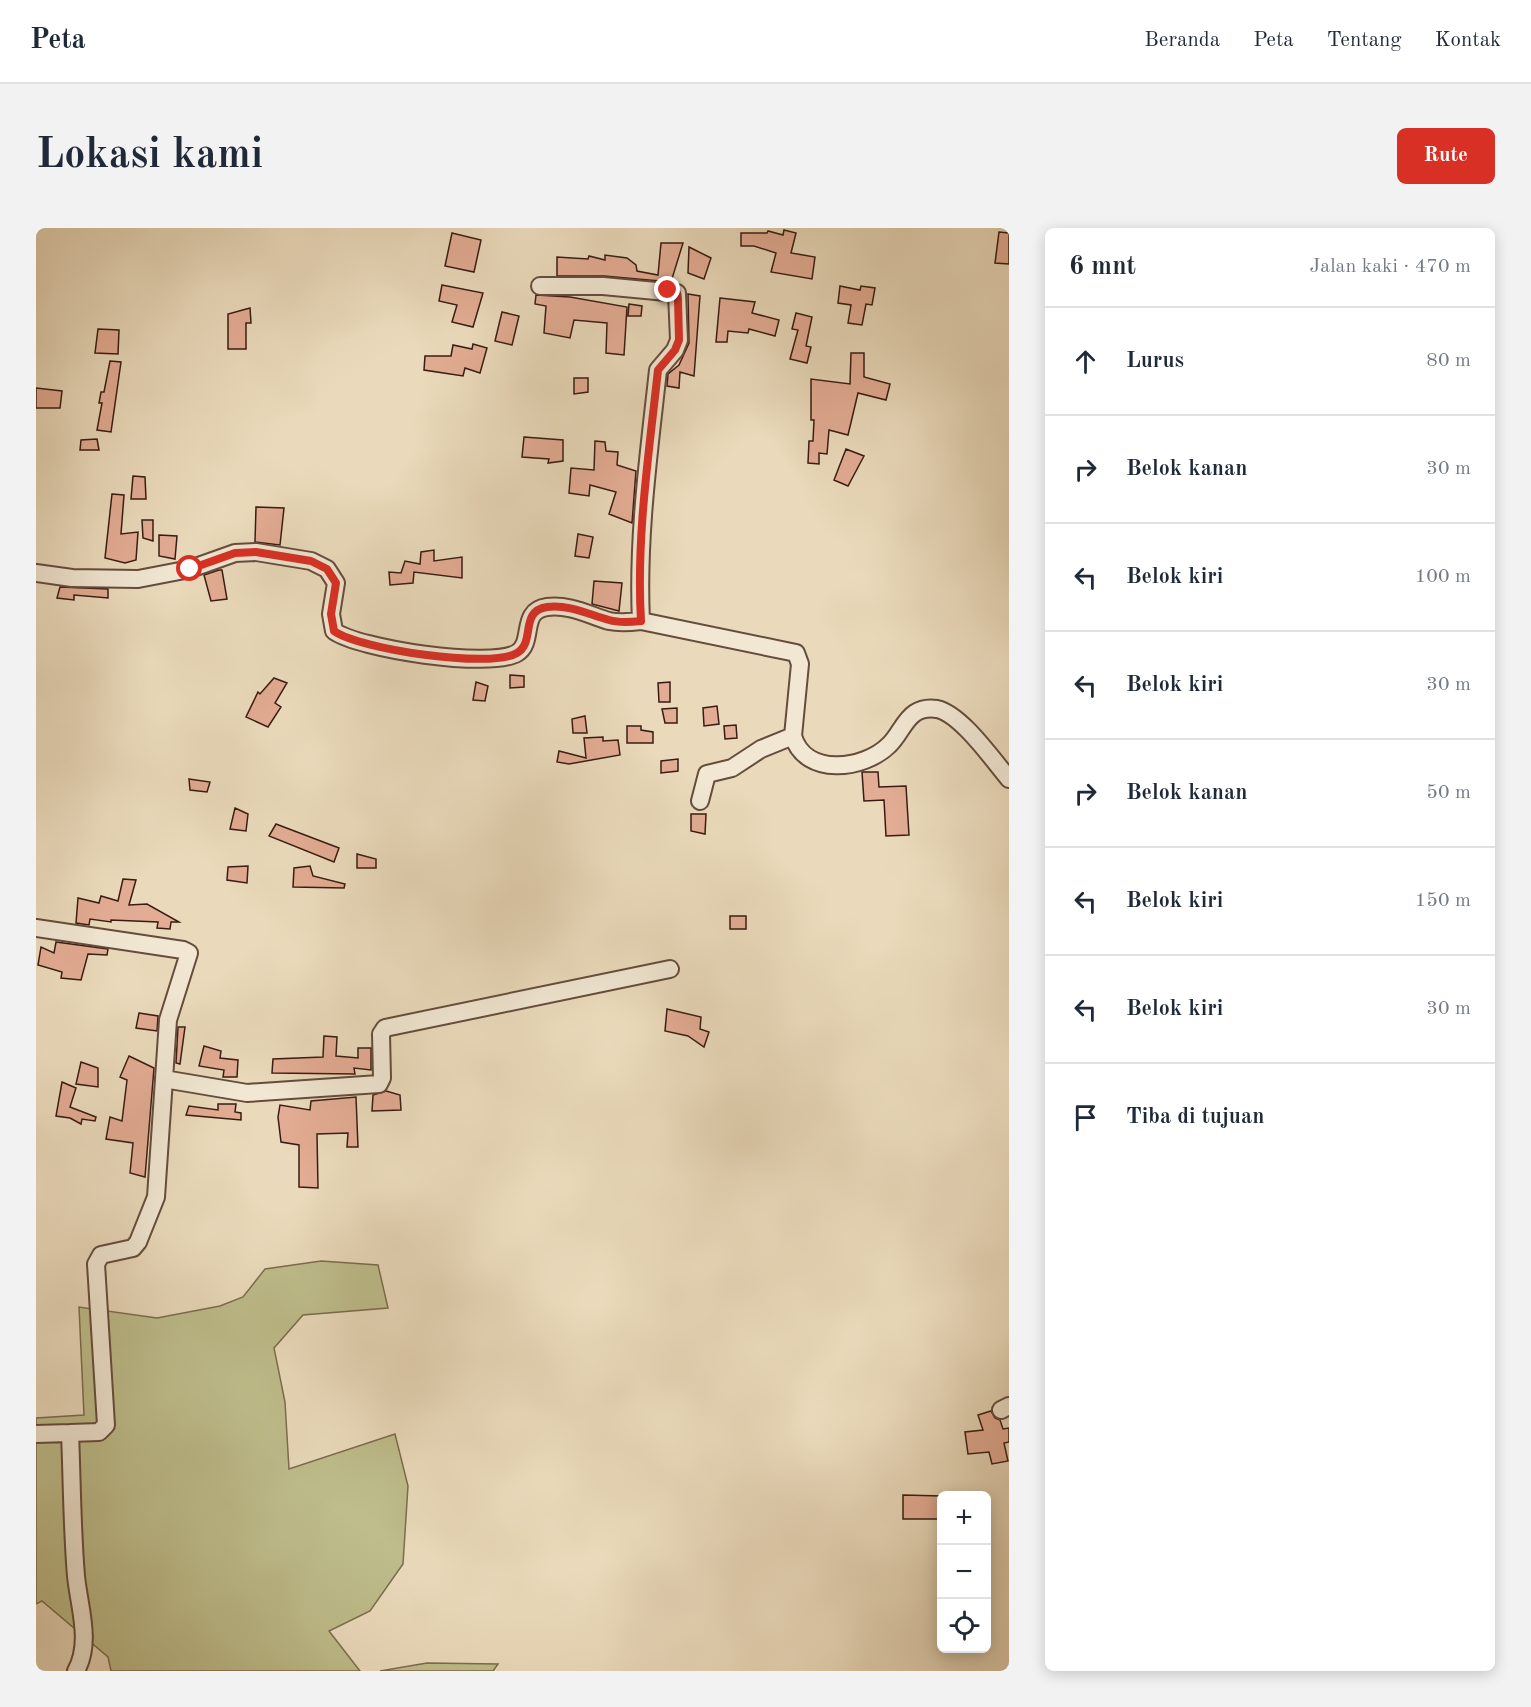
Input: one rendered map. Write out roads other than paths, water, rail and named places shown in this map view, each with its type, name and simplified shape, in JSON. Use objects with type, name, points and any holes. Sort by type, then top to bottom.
[{"type":"street","points":[[540,286],[603,286],[677,293],[679,340],[675,350],[658,370],[657,379],[642,528],[639,575],[641,621]]},
{"type":"street","points":[[36,573],[72,578],[138,579],[190,569],[235,553],[256,552],[311,561],[327,569],[336,583],[331,614],[334,631],[343,638],[439,657],[498,657],[516,654],[525,644],[528,621],[533,614],[547,607],[575,610],[612,621],[641,621],[796,653],[800,664],[793,736],[796,747],[809,758],[825,764],[858,763],[873,758],[890,745],[913,714],[928,709],[938,709],[956,718],[1009,779]]},
{"type":"street","points":[[700,801],[706,774],[732,768],[761,749],[793,736]]},
{"type":"street","points":[[36,928],[183,950],[189,953],[168,1020],[154,1205],[133,1248],[101,1255],[96,1264],[106,1425],[95,1433],[36,1434]]},
{"type":"street","points":[[164,1079],[247,1093],[379,1084],[382,1078],[381,1034],[386,1028],[670,969]]},
{"type":"street","points":[[70,1433],[76,1577],[83,1633],[83,1653],[76,1671]]}]
